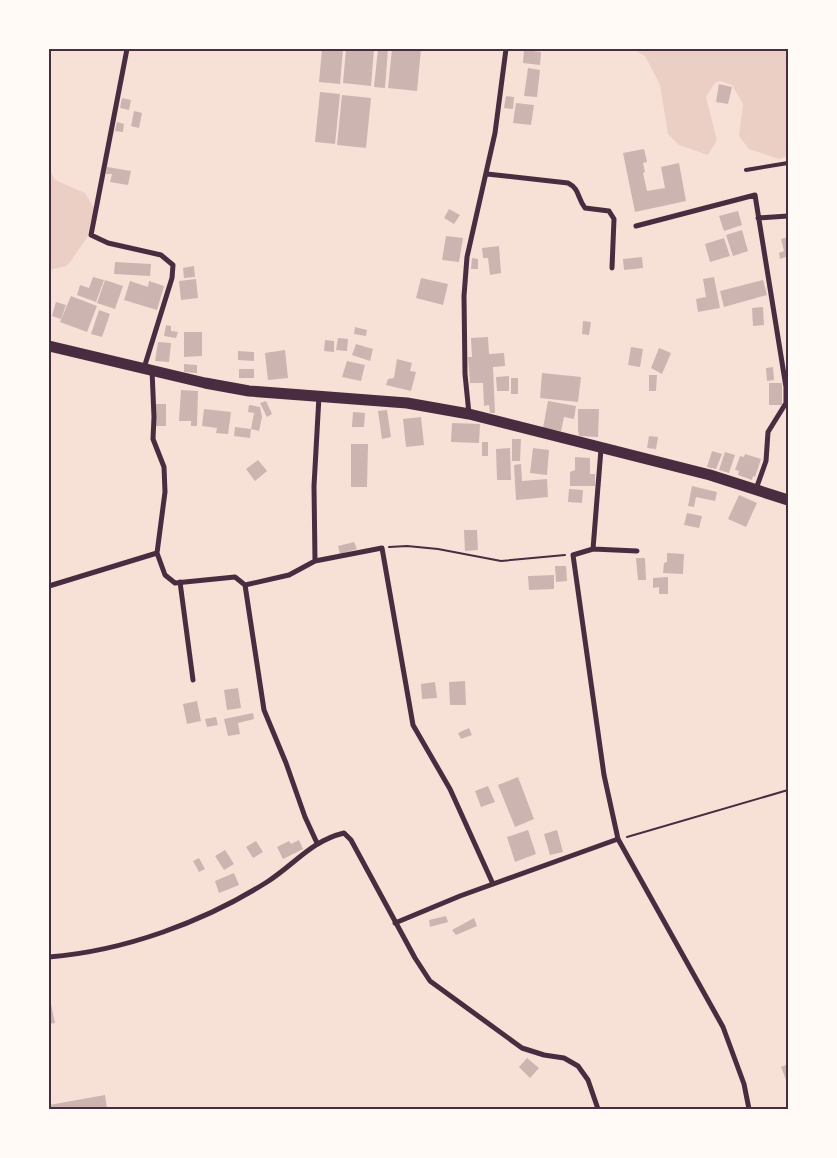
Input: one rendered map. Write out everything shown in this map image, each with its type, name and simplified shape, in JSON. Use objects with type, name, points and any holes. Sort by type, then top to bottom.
[{"type":"highway","points":[[49,346],[205,383],[240,389],[407,403],[469,414],[601,449],[710,475],[788,500]]},
{"type":"street","points":[[127,49],[91,235],[108,243],[161,256],[173,265],[172,278],[148,369],[154,417],[153,438],[164,467],[165,492],[157,553],[166,575],[175,583],[235,577],[245,585],[264,710],[286,763],[305,817],[317,843]]},
{"type":"street","points":[[469,414],[465,374],[464,296],[467,257],[495,133],[506,49]]},
{"type":"street","points":[[487,174],[568,183],[576,188],[584,208],[609,211],[614,219],[612,268]]},
{"type":"street","points":[[636,226],[755,195],[786,387],[786,403],[768,432],[766,461],[756,490]]},
{"type":"street","points":[[758,218],[788,216]]},
{"type":"street","points":[[316,561],[314,486],[319,396]]},
{"type":"street","points":[[593,548],[601,449]]},
{"type":"street","points":[[245,585],[289,574],[316,561],[382,548],[414,725],[450,789],[493,884]]},
{"type":"street","points":[[637,551],[593,548],[573,555],[604,775],[618,839],[723,1027],[744,1084],[750,1109]]},
{"type":"street","points":[[49,586],[157,553]]},
{"type":"street","points":[[180,582],[193,680]]},
{"type":"street","points":[[49,957],[80,955],[128,942],[209,914],[268,881],[317,843],[344,833],[351,840],[395,923],[430,981],[522,1048],[544,1056],[564,1058],[578,1066],[588,1080],[598,1109]]},
{"type":"street","points":[[395,923],[493,884],[618,839]]},
{"type":"lane","points":[[746,170],[788,163]]},
{"type":"path","points":[[382,548],[407,546],[438,549],[500,561],[573,555]]},
{"type":"path","points":[[618,839],[788,790]]},
{"type":"shaded area","points":[[633,49],[788,49],[788,156],[779,159],[749,149],[739,136],[743,104],[732,85],[720,81],[715,83],[706,97],[717,140],[708,155],[679,145],[668,134],[660,85],[645,56]]},
{"type":"shaded area","points":[[49,168],[55,180],[85,193],[94,208],[87,238],[67,266],[49,270]]},
{"type":"building","points":[[322,49],[343,49],[340,84],[319,82]]},
{"type":"building","points":[[346,49],[374,49],[371,86],[343,83]]},
{"type":"building","points":[[378,49],[388,49],[385,88],[374,87]]},
{"type":"building","points":[[392,49],[421,49],[417,91],[388,88]]},
{"type":"building","points":[[524,50],[541,52],[540,65],[523,63]]},
{"type":"building","points":[[528,68],[540,70],[537,97],[524,96]]},
{"type":"building","points":[[719,84],[732,87],[728,104],[716,102]]},
{"type":"building","points":[[320,92],[340,94],[335,144],[315,142]]},
{"type":"building","points":[[342,95],[371,98],[366,148],[337,145]]},
{"type":"building","points":[[506,96],[514,97],[513,109],[504,108]]},
{"type":"building","points":[[122,98],[131,100],[129,110],[120,108]]},
{"type":"building","points":[[516,103],[534,105],[531,125],[513,123]]},
{"type":"building","points":[[134,111],[142,113],[139,128],[131,126]]},
{"type":"building","points":[[117,122],[124,124],[123,132],[115,131]]},
{"type":"building","points":[[644,149],[647,162],[643,163],[645,172],[643,173],[647,191],[665,188],[661,167],[679,163],[686,201],[635,212],[623,153]]},
{"type":"building","points":[[107,167],[131,171],[128,185],[110,182],[112,174],[106,174]]},
{"type":"building","points":[[449,209],[460,215],[454,224],[444,218]]},
{"type":"building","points":[[738,211],[742,225],[724,231],[719,216]]},
{"type":"building","points":[[742,230],[748,251],[733,256],[726,235]]},
{"type":"building","points":[[446,236],[463,238],[459,262],[442,260]]},
{"type":"building","points":[[788,237],[788,256],[780,259],[779,253],[784,251],[781,239]]},
{"type":"building","points":[[724,238],[730,256],[710,262],[705,244]]},
{"type":"building","points":[[499,246],[501,273],[490,275],[488,258],[483,258],[482,248]]},
{"type":"building","points":[[642,257],[643,268],[624,270],[623,259]]},
{"type":"building","points":[[472,258],[478,259],[478,269],[471,269]]},
{"type":"building","points":[[115,262],[151,264],[150,276],[114,274]]},
{"type":"building","points":[[194,266],[195,277],[184,278],[183,268]]},
{"type":"building","points":[[93,277],[104,280],[96,302],[77,295],[80,285],[89,288]]},
{"type":"building","points":[[714,277],[720,308],[698,312],[696,299],[706,297],[703,279]]},
{"type":"building","points":[[421,278],[448,284],[443,305],[416,298]]},
{"type":"building","points":[[196,279],[198,298],[181,300],[179,281]]},
{"type":"building","points":[[105,280],[123,286],[115,309],[97,303]]},
{"type":"building","points":[[763,280],[767,295],[724,307],[720,291]]},
{"type":"building","points":[[130,281],[148,287],[149,281],[164,286],[157,310],[124,300]]},
{"type":"building","points":[[71,296],[97,306],[87,332],[60,322]]},
{"type":"building","points":[[56,302],[66,305],[61,319],[52,316]]},
{"type":"building","points":[[763,307],[764,325],[753,326],[752,308]]},
{"type":"building","points":[[99,310],[110,314],[102,337],[91,334]]},
{"type":"building","points":[[583,321],[591,322],[589,335],[582,334]]},
{"type":"building","points":[[166,325],[171,326],[171,331],[178,332],[176,338],[164,336]]},
{"type":"building","points":[[355,327],[367,330],[366,336],[354,334]]},
{"type":"building","points":[[184,332],[202,332],[202,356],[184,357]]},
{"type":"building","points":[[488,337],[489,354],[504,353],[505,366],[493,367],[495,413],[490,413],[489,405],[484,406],[483,383],[470,383],[468,357],[472,357],[471,338]]},
{"type":"building","points":[[338,338],[348,339],[347,351],[336,350]]},
{"type":"building","points":[[325,340],[334,341],[334,352],[324,351]]},
{"type":"building","points":[[158,342],[171,343],[169,362],[155,361]]},
{"type":"building","points":[[356,344],[373,349],[370,361],[352,355]]},
{"type":"building","points":[[631,347],[643,349],[640,367],[628,365]]},
{"type":"building","points":[[659,348],[671,353],[662,374],[651,368]]},
{"type":"building","points":[[285,350],[288,378],[268,380],[265,353]]},
{"type":"building","points":[[238,351],[254,352],[254,361],[238,360]]},
{"type":"building","points":[[397,359],[412,363],[410,371],[416,372],[411,391],[386,385],[388,379],[394,378]]},
{"type":"building","points":[[347,361],[365,365],[361,381],[342,377]]},
{"type":"building","points":[[184,364],[197,365],[197,373],[184,372]]},
{"type":"building","points":[[773,367],[774,380],[767,381],[766,368]]},
{"type":"building","points":[[239,369],[254,369],[254,378],[239,378]]},
{"type":"building","points":[[542,373],[581,377],[578,402],[540,398]]},
{"type":"building","points":[[649,375],[657,375],[656,391],[649,391]]},
{"type":"building","points":[[509,376],[509,391],[497,391],[496,377]]},
{"type":"building","points":[[511,378],[518,378],[518,394],[511,394]]},
{"type":"building","points":[[769,383],[782,383],[782,405],[769,405]]},
{"type":"building","points":[[181,390],[198,391],[197,426],[191,426],[191,421],[179,421]]},
{"type":"building","points":[[266,401],[272,414],[267,417],[260,403]]},
{"type":"building","points":[[548,401],[576,406],[574,419],[564,417],[561,431],[543,428]]},
{"type":"building","points":[[156,404],[166,404],[166,426],[156,426]]},
{"type":"building","points":[[249,405],[260,407],[262,417],[259,431],[251,429],[254,413],[248,412]]},
{"type":"building","points":[[204,409],[231,412],[228,434],[216,433],[217,428],[202,426]]},
{"type":"building","points":[[578,409],[599,409],[598,437],[579,436]]},
{"type":"building","points":[[387,410],[391,437],[382,439],[378,411]]},
{"type":"building","points":[[353,412],[365,413],[364,427],[352,427]]},
{"type":"building","points":[[421,417],[424,445],[406,447],[403,419]]},
{"type":"building","points":[[452,423],[480,424],[479,443],[451,442]]},
{"type":"building","points":[[235,427],[251,429],[250,438],[234,436]]},
{"type":"building","points":[[649,436],[658,437],[656,449],[647,448]]},
{"type":"building","points":[[512,439],[521,439],[520,461],[512,461]]},
{"type":"building","points":[[482,442],[488,442],[488,456],[482,456]]},
{"type":"building","points":[[351,444],[368,444],[367,487],[351,487]]},
{"type":"building","points":[[510,448],[511,480],[497,480],[496,449]]},
{"type":"building","points":[[533,448],[549,450],[547,475],[530,473]]},
{"type":"building","points":[[712,451],[722,454],[716,469],[707,467]]},
{"type":"building","points":[[725,452],[735,455],[729,473],[719,470]]},
{"type":"building","points":[[745,454],[761,459],[755,477],[753,476],[752,480],[738,475],[739,471],[735,470],[740,456],[744,457]]},
{"type":"building","points":[[575,457],[590,458],[590,474],[595,474],[595,486],[570,486],[570,472],[575,470]]},
{"type":"building","points":[[258,460],[267,471],[255,481],[246,469]]},
{"type":"building","points":[[521,464],[522,481],[547,479],[548,497],[516,500],[514,465]]},
{"type":"building","points":[[692,486],[717,492],[715,501],[696,497],[694,507],[688,506]]},
{"type":"building","points":[[569,489],[583,490],[582,503],[568,502]]},
{"type":"building","points":[[739,495],[757,503],[746,527],[728,519]]},
{"type":"building","points":[[687,513],[702,516],[699,528],[684,525]]},
{"type":"building","points":[[464,530],[477,530],[478,550],[465,551]]},
{"type":"building","points":[[354,542],[357,549],[340,554],[338,546]]},
{"type":"building","points":[[667,553],[684,554],[683,574],[663,573],[664,563],[667,562]]},
{"type":"building","points":[[636,558],[645,558],[646,580],[638,580]]},
{"type":"building","points":[[555,566],[566,566],[567,581],[556,582]]},
{"type":"building","points":[[554,575],[554,589],[529,590],[528,576]]},
{"type":"building","points":[[668,577],[668,594],[659,594],[659,587],[653,588],[653,578]]},
{"type":"building","points":[[465,681],[466,705],[450,705],[449,682]]},
{"type":"building","points":[[435,682],[437,698],[422,699],[421,684]]},
{"type":"building","points":[[238,688],[241,708],[227,710],[224,690]]},
{"type":"building","points":[[197,701],[201,721],[187,724],[183,704]]},
{"type":"building","points":[[253,713],[254,719],[238,723],[240,734],[228,736],[224,719]]},
{"type":"building","points":[[216,717],[218,725],[207,727],[205,719]]},
{"type":"building","points":[[469,728],[472,735],[461,739],[458,733]]},
{"type":"building","points":[[518,777],[534,819],[515,827],[498,785]]},
{"type":"building","points":[[488,786],[495,802],[481,807],[475,791]]},
{"type":"building","points":[[528,830],[536,854],[515,862],[507,837]]},
{"type":"building","points":[[557,830],[563,852],[550,855],[544,834]]},
{"type":"building","points":[[299,840],[303,849],[283,859],[277,847],[289,841],[291,844]]},
{"type":"building","points":[[256,841],[263,852],[253,858],[246,847]]},
{"type":"building","points":[[225,850],[234,864],[224,870],[215,856]]},
{"type":"building","points":[[199,858],[205,869],[199,872],[193,861]]},
{"type":"building","points":[[234,873],[239,885],[219,893],[215,881]]},
{"type":"building","points":[[446,916],[448,922],[430,927],[429,920]]},
{"type":"building","points":[[474,918],[477,926],[456,935],[452,930]]},
{"type":"building","points":[[51,1004],[55,1023],[49,1024],[49,1005]]},
{"type":"building","points":[[527,1058],[539,1068],[530,1078],[519,1067]]},
{"type":"building","points":[[788,1064],[788,1085],[781,1067]]},
{"type":"building","points":[[105,1095],[107,1109],[49,1109],[49,1105]]}]
